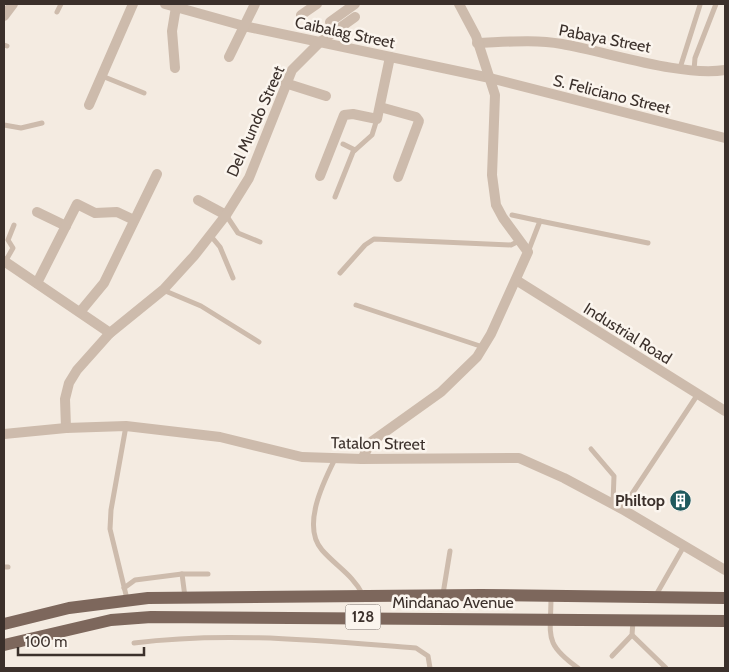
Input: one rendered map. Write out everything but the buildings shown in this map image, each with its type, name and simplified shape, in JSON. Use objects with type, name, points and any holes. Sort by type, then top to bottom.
[{"type":"main road","name":"Mindanao Avenue","points":[[4,624],[125,594],[185,598],[363,595],[725,598]]},
{"type":"main road","name":"Mindanao Avenue","points":[[4,645],[74,627],[131,618],[725,621]]},
{"type":"street","points":[[4,16],[13,4]]},
{"type":"street","points":[[89,105],[133,4]]},
{"type":"street","name":"Caibalag Street","points":[[165,4],[244,26],[490,78]]},
{"type":"street","points":[[229,56],[255,4]]},
{"type":"street","points":[[301,15],[317,4]]},
{"type":"street","points":[[330,22],[355,4]]},
{"type":"street","points":[[362,459],[372,442],[447,387],[484,348],[528,252],[500,214],[495,200],[492,162],[496,106],[490,78],[478,43],[459,4]]},
{"type":"street","points":[[175,68],[172,31],[176,7]]},
{"type":"street","name":"Del Mundo Street","points":[[66,428],[65,399],[69,383],[83,361],[110,333],[163,290],[226,215],[249,178],[285,83],[303,58],[320,42],[355,17]]},
{"type":"street","name":"Pabaya Street","points":[[478,43],[561,44],[680,68],[725,70]]},
{"type":"street","points":[[320,176],[344,115],[353,114],[377,119],[390,57]]},
{"type":"street","name":"S. Feliciano Street","points":[[490,78],[725,138]]},
{"type":"street","points":[[285,83],[326,96]]},
{"type":"street","points":[[380,107],[416,117],[419,121],[398,177]]},
{"type":"street","points":[[80,312],[104,283],[157,174]]},
{"type":"street","points":[[198,200],[226,215]]},
{"type":"street","points":[[37,283],[77,204],[95,213],[117,212],[134,220]]},
{"type":"street","points":[[37,212],[66,226]]},
{"type":"street","points":[[4,262],[110,333]]},
{"type":"street","name":"Industrial Road","points":[[516,280],[725,411]]},
{"type":"street","name":"Tatalon Street","points":[[4,434],[66,428],[126,426],[220,437],[297,456],[362,459],[518,458],[542,467],[622,509],[725,570]]},
{"type":"lane","points":[[57,12],[61,4]]},
{"type":"lane","points":[[694,70],[695,58],[716,4]]},
{"type":"lane","points":[[680,68],[700,5]]},
{"type":"lane","points":[[102,76],[144,93]]},
{"type":"lane","points":[[335,197],[354,150],[372,135],[377,119]]},
{"type":"lane","points":[[4,125],[21,128],[42,123]]},
{"type":"lane","points":[[343,144],[354,150]]},
{"type":"lane","points":[[226,215],[238,233],[260,242]]},
{"type":"lane","points":[[512,215],[648,243]]},
{"type":"lane","points":[[528,252],[540,221]]},
{"type":"lane","points":[[4,262],[13,248],[8,240],[14,225]]},
{"type":"lane","points":[[210,235],[220,247],[233,278]]},
{"type":"lane","points":[[340,273],[365,245],[374,239],[511,245],[519,241]]},
{"type":"lane","points":[[163,290],[201,306],[258,342]]},
{"type":"lane","points":[[356,305],[484,348]]},
{"type":"lane","points":[[622,509],[698,393]]},
{"type":"lane","points":[[125,594],[110,529],[111,510],[126,426]]},
{"type":"lane","points":[[592,449],[616,481],[612,504]]},
{"type":"lane","points":[[335,458],[323,483],[315,511],[316,542],[326,554],[353,578],[363,595]]},
{"type":"lane","points":[[655,597],[684,546]]},
{"type":"lane","points":[[443,596],[450,550]]},
{"type":"lane","points":[[125,594],[135,580],[182,574],[208,574]]},
{"type":"lane","points":[[182,574],[185,598]]},
{"type":"lane","points":[[551,596],[552,646],[578,668]]},
{"type":"lane","points":[[612,656],[632,636],[633,620]]},
{"type":"lane","points":[[632,636],[666,668]]},
{"type":"lane","points":[[134,642],[215,637],[311,640],[416,648],[428,656],[430,668]]},
{"type":"place","name":"Philtop","points":[[681,500]]}]
